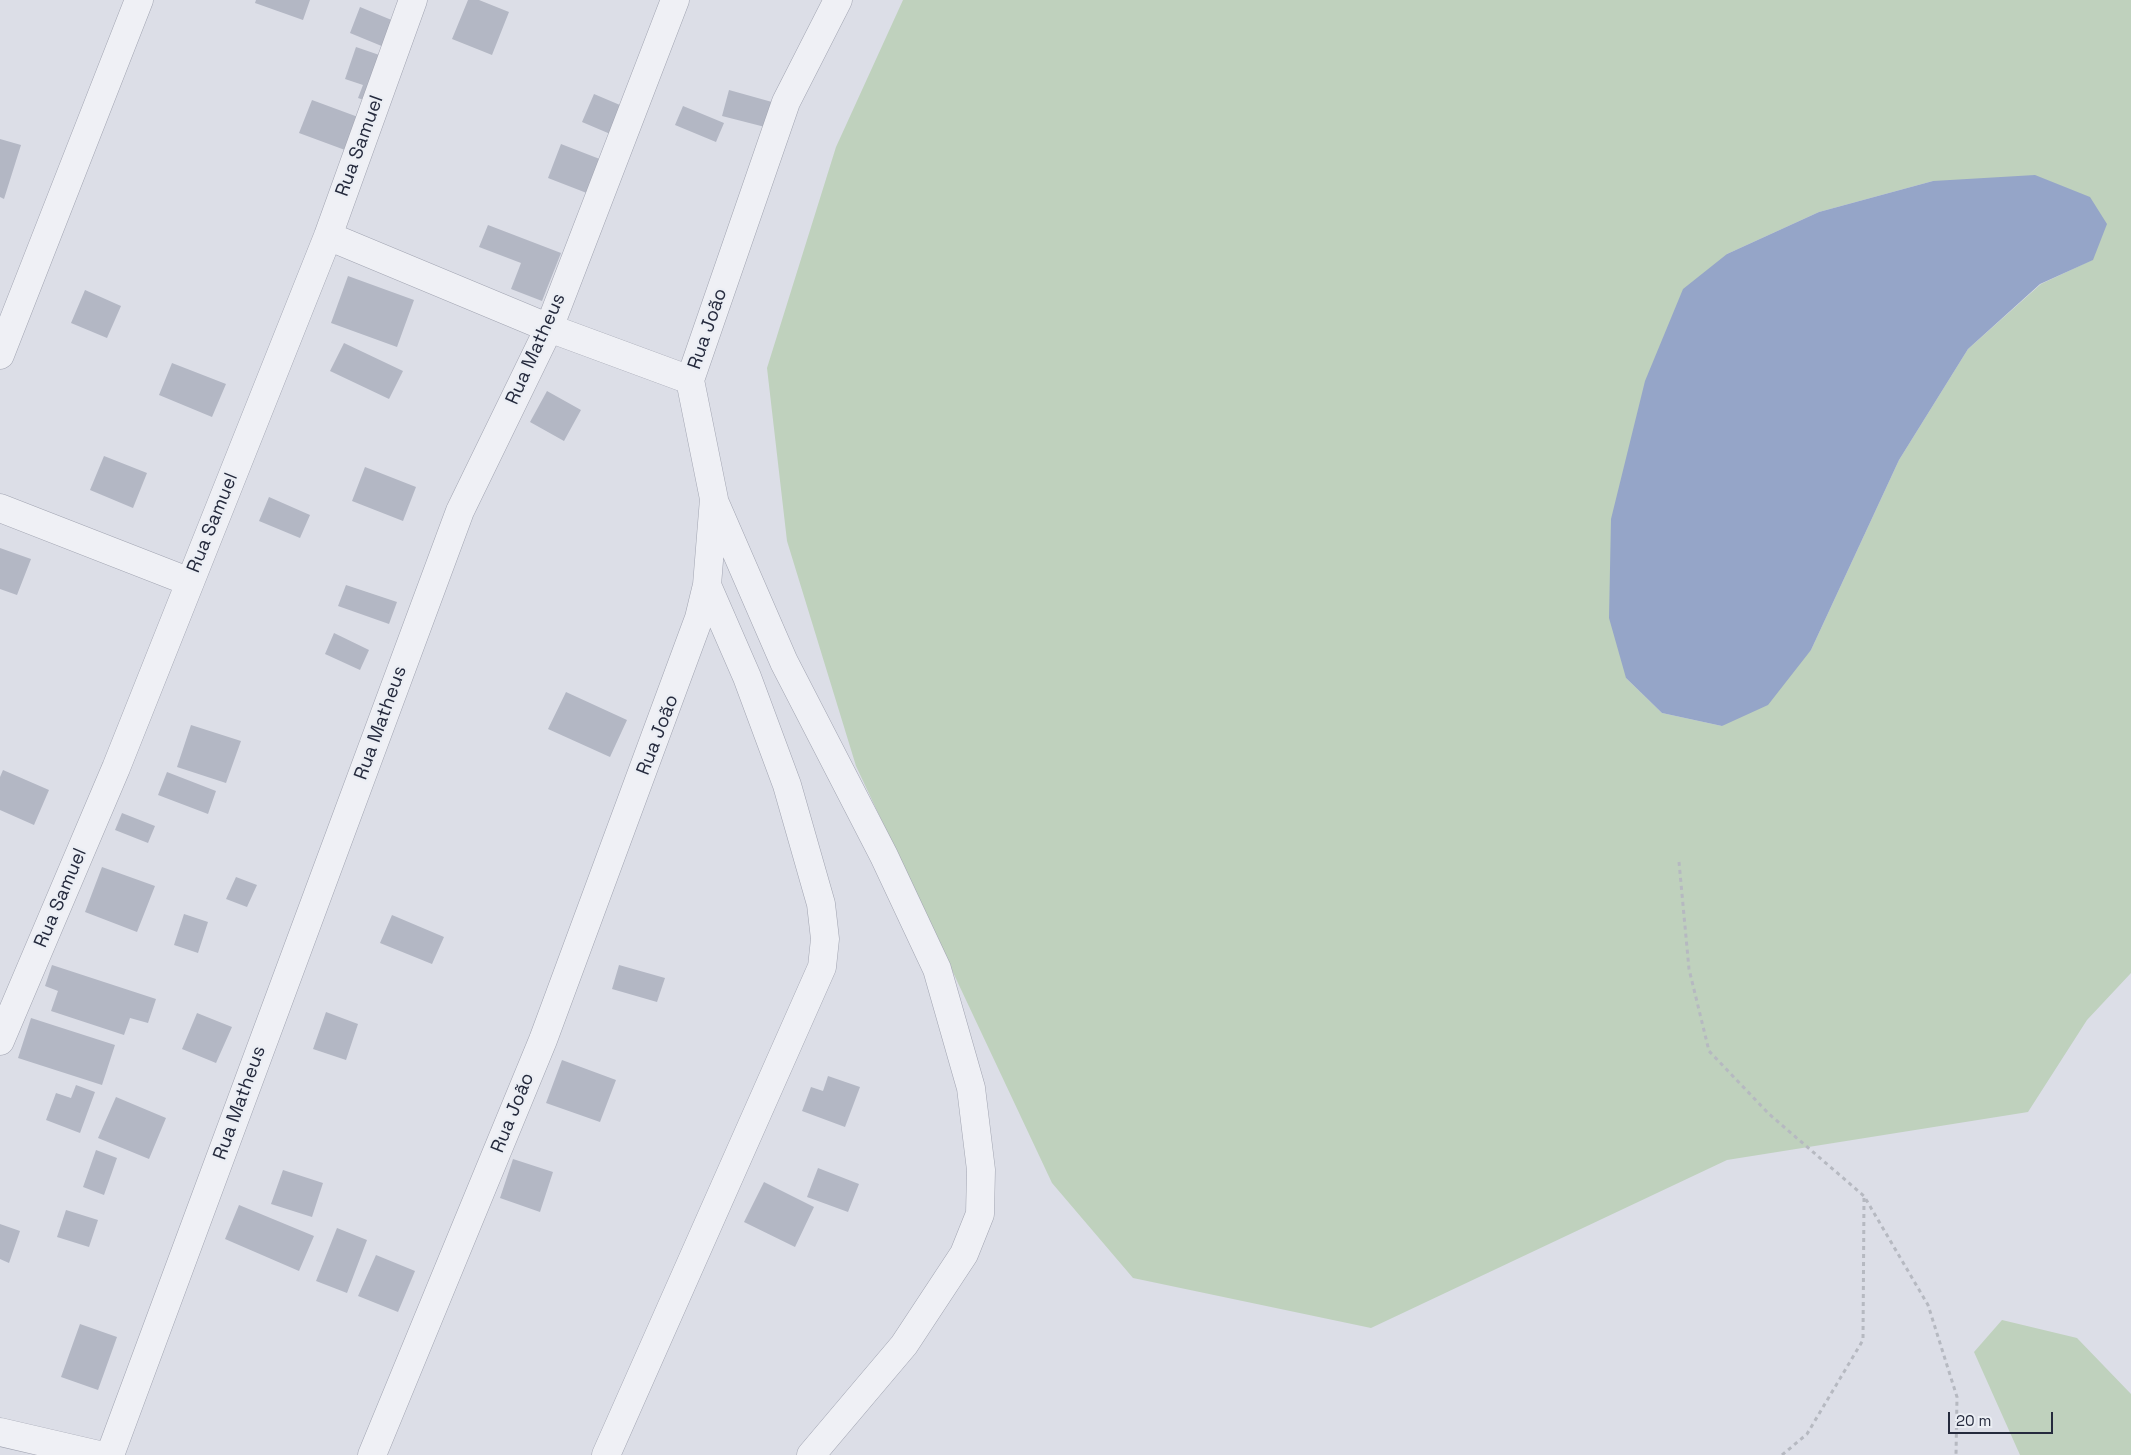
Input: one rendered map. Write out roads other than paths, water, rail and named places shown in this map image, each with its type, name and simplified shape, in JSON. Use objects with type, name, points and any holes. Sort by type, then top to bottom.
[{"type":"street","points":[[0,354],[139,0]]},
{"type":"street","name":"Rua Samuel","points":[[0,1041],[116,768],[328,236],[413,0]]},
{"type":"street","name":"Rua Matheus","points":[[110,1455],[460,512],[549,328],[675,0]]},
{"type":"street","name":"Rua João","points":[[372,1455],[544,1040],[684,665],[707,585],[714,499],[690,380],[786,102],[838,0]]},
{"type":"street","points":[[328,236],[549,328],[690,380]]},
{"type":"street","points":[[714,499],[784,662],[884,856],[937,969],[971,1088],[981,1170],[980,1214],[964,1254],[904,1345],[811,1455]]},
{"type":"street","points":[[0,508],[190,582]]},
{"type":"street","points":[[606,1455],[822,967],[824,948],[821,904],[787,785],[747,677],[707,585]]},
{"type":"street","points":[[0,1432],[99,1455]]},
{"type":"water","points":[[2035,175],[2090,197],[2107,224],[2093,260],[2040,284],[1968,349],[1899,460],[1811,650],[1768,705],[1722,726],[1662,713],[1626,678],[1609,618],[1611,519],[1645,381],[1683,289],[1727,254],[1819,212],[1933,181]]}]
